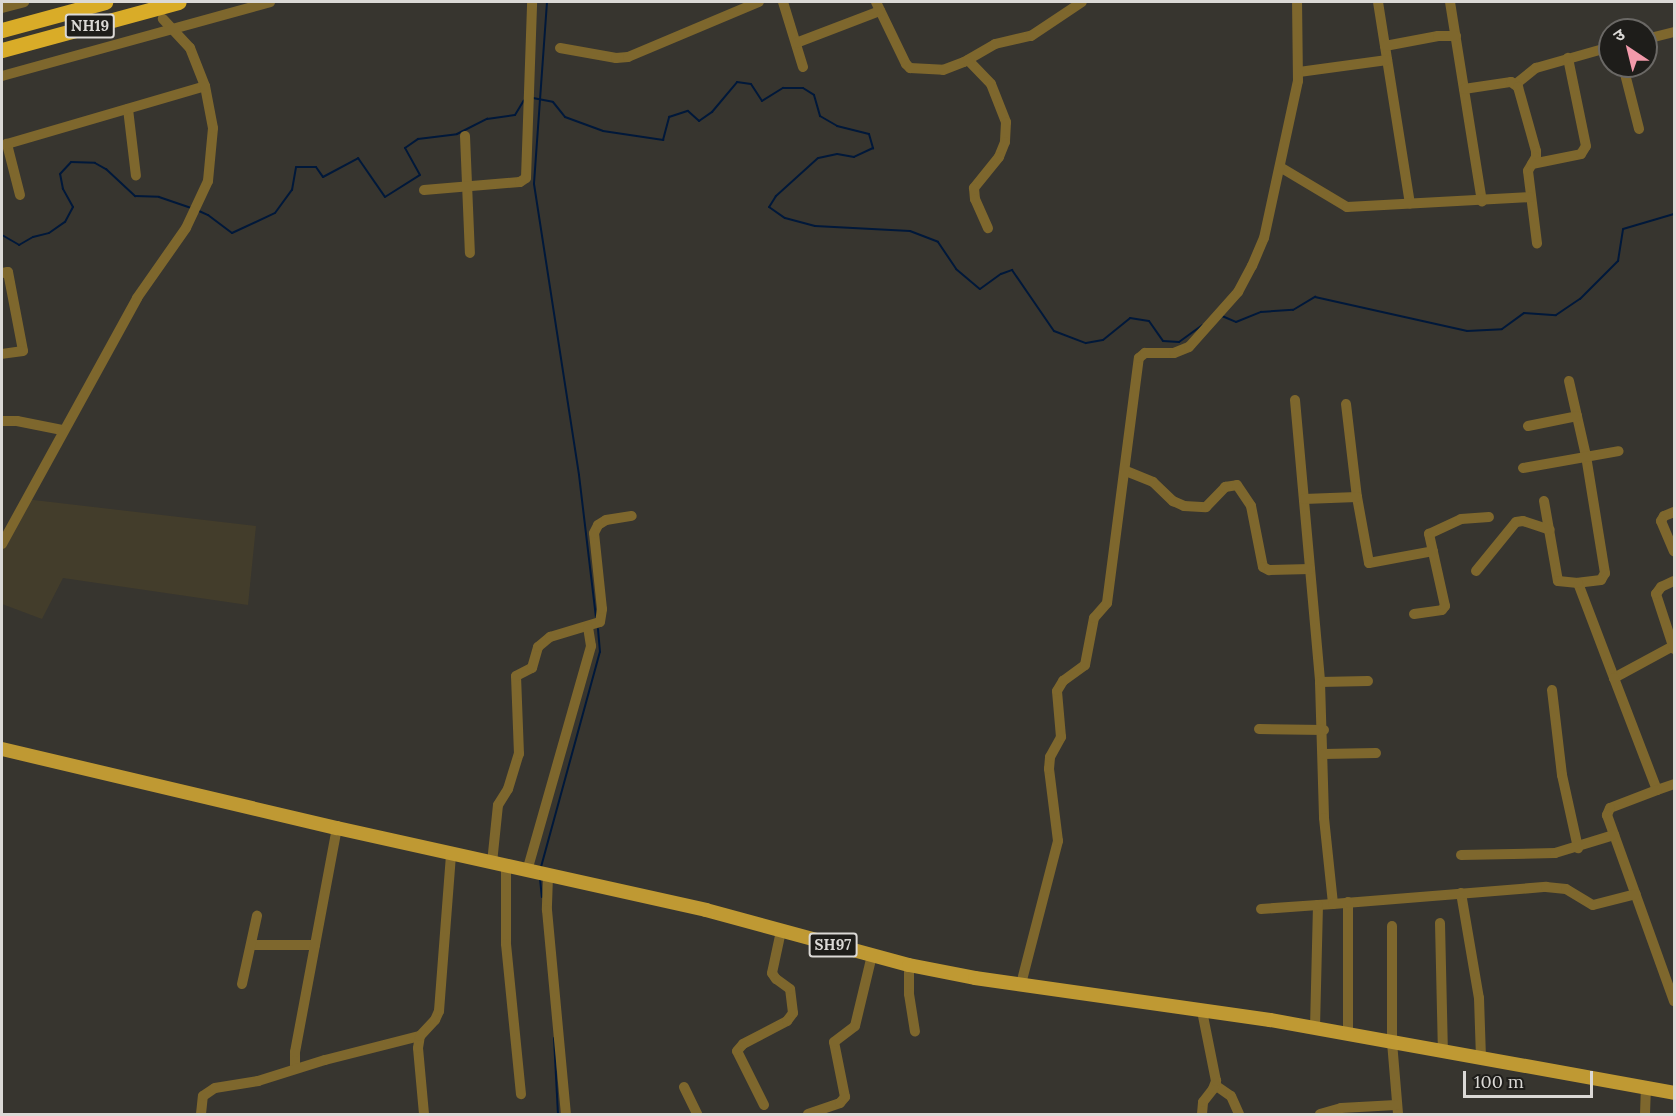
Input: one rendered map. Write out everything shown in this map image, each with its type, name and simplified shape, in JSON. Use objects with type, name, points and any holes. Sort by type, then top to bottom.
[{"type":"highway","name":"NH19","points":[[2,30],[105,2]]},
{"type":"highway","name":"NH19","points":[[2,50],[178,2]]},
{"type":"main road","name":"SH97","points":[[2,749],[337,828],[706,910],[909,965],[1348,1033],[1674,1093]]},
{"type":"street","points":[[2,8],[24,2]]},
{"type":"street","points":[[2,76],[270,2]]},
{"type":"street","points":[[424,190],[520,182],[526,178],[532,2]]},
{"type":"street","points":[[560,48],[616,58],[628,57],[759,2]]},
{"type":"street","points":[[783,2],[803,67]]},
{"type":"street","points":[[796,43],[878,6],[901,58],[910,68],[943,69],[968,60],[996,44],[1031,36],[1082,2]]},
{"type":"street","points":[[1021,984],[1059,841],[1049,768],[1050,757],[1061,737],[1057,691],[1063,681],[1085,665],[1094,618],[1107,603],[1139,358],[1145,353],[1174,353],[1189,347],[1238,292],[1264,238],[1299,72],[1297,2]]},
{"type":"street","points":[[1378,2],[1410,203]]},
{"type":"street","points":[[1450,2],[1482,201]]},
{"type":"street","points":[[2,544],[5,531],[137,298],[186,228],[207,181],[213,128],[205,86],[190,48],[163,19]]},
{"type":"street","points":[[1658,36],[1674,32]]},
{"type":"street","points":[[1385,46],[1438,36],[1456,36]]},
{"type":"street","points":[[1516,84],[1536,68],[1598,50]]},
{"type":"street","points":[[1532,164],[1581,154],[1585,150],[1568,58]]},
{"type":"street","points":[[968,60],[991,84],[1006,122],[1005,142],[999,157],[974,188],[975,199],[988,228]]},
{"type":"street","points":[[1299,72],[1387,60]]},
{"type":"street","points":[[1626,78],[1639,129]]},
{"type":"street","points":[[1464,89],[1511,82],[1516,84]]},
{"type":"street","points":[[1516,84],[1536,151],[1536,157],[1528,171],[1537,243]]},
{"type":"street","points":[[20,195],[4,145],[205,86]]},
{"type":"street","points":[[128,109],[136,176]]},
{"type":"street","points":[[465,136],[470,253]]},
{"type":"street","points":[[1280,167],[1347,207],[1530,198]]},
{"type":"street","points":[[2,273],[8,272],[23,351],[2,354]]},
{"type":"street","points":[[1544,501],[1558,581],[1578,583],[1601,580],[1605,576],[1586,456],[1569,381]]},
{"type":"street","points":[[1294,400],[1324,730],[1324,818],[1333,904]]},
{"type":"street","points":[[1346,404],[1357,497],[1371,564],[1433,551]]},
{"type":"street","points":[[1528,426],[1577,416]]},
{"type":"street","points":[[2,421],[17,421],[62,430]]},
{"type":"street","points":[[1523,468],[1619,451]]},
{"type":"street","points":[[1126,471],[1153,482],[1173,501],[1184,507],[1206,507],[1225,487],[1236,485],[1251,506],[1263,567],[1269,570],[1310,569]]},
{"type":"street","points":[[1304,499],[1357,497]]},
{"type":"street","points":[[1674,512],[1664,516],[1661,521],[1674,551]]},
{"type":"street","points":[[492,863],[498,805],[508,789],[519,754],[516,676],[532,668],[541,642],[600,622],[602,609],[594,533],[598,525],[606,520],[632,516]]},
{"type":"street","points":[[1414,614],[1442,610],[1445,606],[1428,537],[1431,532],[1461,519],[1489,517]]},
{"type":"street","points":[[1476,572],[1515,522],[1524,521],[1550,530]]},
{"type":"street","points":[[1614,678],[1674,647],[1656,594],[1660,587],[1674,581]]},
{"type":"street","points":[[1578,583],[1657,790]]},
{"type":"street","points":[[527,871],[591,646],[588,627]]},
{"type":"street","points":[[1320,682],[1368,681]]},
{"type":"street","points":[[1552,690],[1562,775],[1578,848]]},
{"type":"street","points":[[1259,729],[1324,730]]},
{"type":"street","points":[[1324,754],[1376,753]]},
{"type":"street","points":[[1674,784],[1611,808],[1607,815],[1674,1001]]},
{"type":"street","points":[[295,1068],[295,1052],[337,828]]},
{"type":"street","points":[[1461,855],[1542,855],[1578,848],[1614,835]]},
{"type":"street","points":[[201,1114],[203,1096],[215,1088],[258,1081],[295,1068],[420,1036],[440,1011],[451,854]]},
{"type":"street","points":[[507,866],[506,944],[521,1094]]},
{"type":"street","points":[[548,876],[547,910],[566,1114]]},
{"type":"street","points":[[1261,909],[1557,887],[1566,889],[1593,905],[1636,894]]},
{"type":"street","points":[[1461,893],[1479,998],[1481,1059]]},
{"type":"street","points":[[1348,902],[1348,1033]]},
{"type":"street","points":[[1315,1028],[1318,905]]},
{"type":"street","points":[[242,984],[257,916]]},
{"type":"street","points":[[1440,923],[1443,1052]]},
{"type":"street","points":[[1321,1114],[1341,1108],[1397,1110],[1392,1042],[1392,926]]},
{"type":"street","points":[[764,1104],[737,1051],[743,1044],[787,1021],[793,1013],[790,989],[776,979],[772,973],[781,931]]},
{"type":"street","points":[[251,945],[315,945]]},
{"type":"street","points":[[808,1114],[840,1103],[845,1097],[834,1042],[855,1026],[872,955]]},
{"type":"street","points":[[909,965],[909,994],[915,1032]]},
{"type":"street","points":[[1202,1011],[1215,1085],[1203,1102],[1202,1114]]},
{"type":"street","points":[[420,1036],[418,1048],[424,1114]]},
{"type":"street","points":[[1215,1085],[1231,1096],[1239,1114]]},
{"type":"street","points":[[684,1087],[697,1114]]},
{"type":"street","points":[[1645,1114],[1646,1089]]},
{"type":"shaded area","points":[[25,499],[256,526],[248,605],[63,578],[42,619],[2,604],[2,547]]},
{"type":"waterway","points":[[547,2],[534,184],[579,475],[596,618]]},
{"type":"waterway","points":[[533,98],[553,102],[565,117],[603,131],[663,140],[669,117],[688,111],[699,121],[712,112],[737,82],[751,84],[762,101],[783,88],[803,88],[814,95],[820,116],[837,126],[869,134],[873,148],[854,157],[837,154],[818,158],[776,196],[769,207],[785,218],[815,226],[910,231],[938,242],[956,269],[980,289],[1001,274],[1012,270],[1054,331],[1086,343],[1103,340],[1130,318],[1149,321],[1163,341],[1179,342],[1202,325]]},
{"type":"waterway","points":[[199,211],[232,233],[275,213],[292,190],[296,167],[316,167],[323,177],[358,158],[385,197],[420,175],[405,148],[418,139],[457,134],[487,119],[515,115],[524,100]]},
{"type":"waterway","points":[[2,235],[19,245],[33,237],[49,233],[65,222],[73,207],[63,189],[60,174],[71,162],[95,163],[106,169],[135,196],[159,197],[191,208]]},
{"type":"waterway","points":[[1222,316],[1236,322],[1261,312],[1293,310],[1315,297],[1467,331],[1502,329],[1524,313],[1556,315],[1580,299],[1618,261],[1623,229],[1674,214]]},
{"type":"waterway","points":[[541,867],[600,652],[598,629]]},
{"type":"waterway","points":[[540,879],[542,897]]},
{"type":"waterway","points":[[554,1038],[558,1114]]}]
